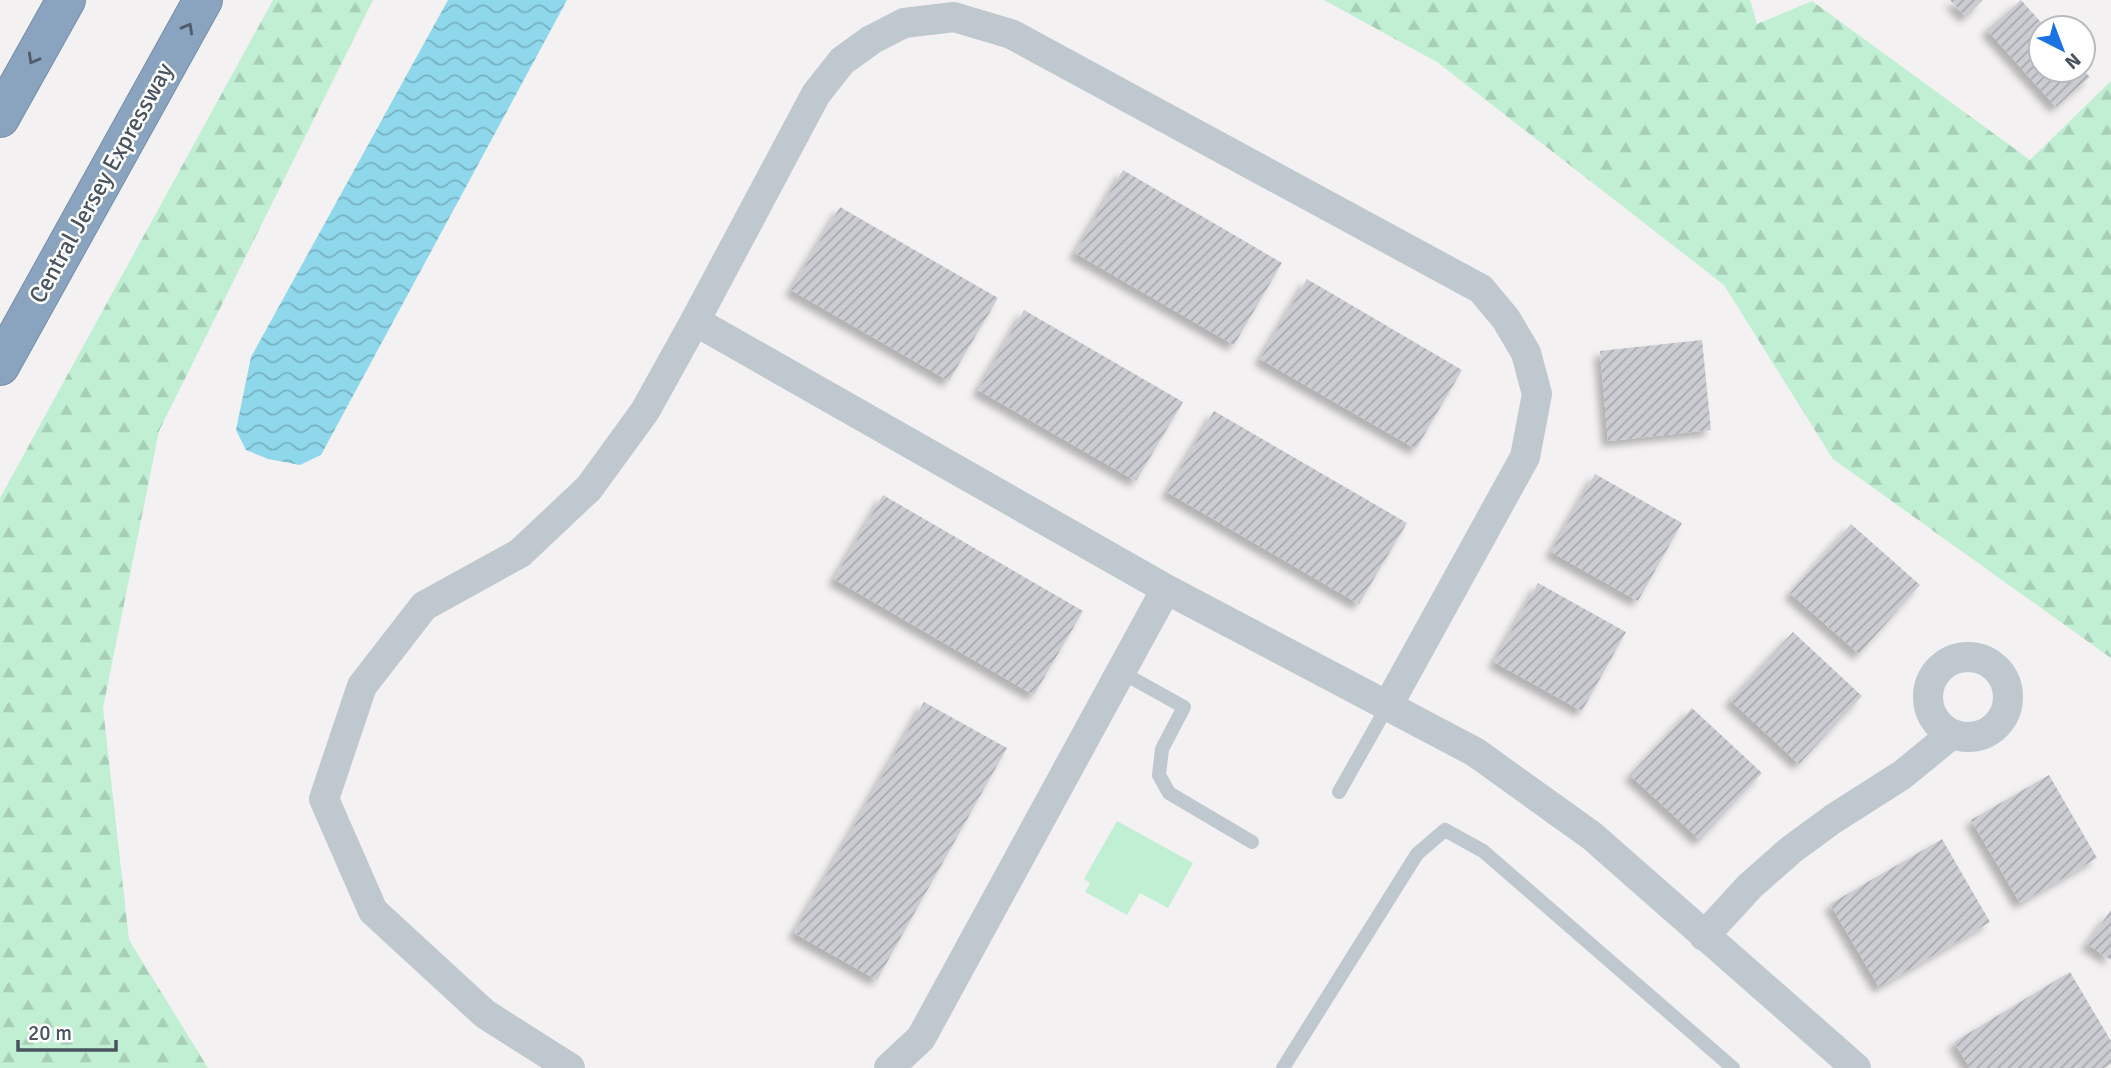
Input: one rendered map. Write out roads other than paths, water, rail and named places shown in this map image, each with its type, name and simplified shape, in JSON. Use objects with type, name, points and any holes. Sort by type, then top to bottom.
[{"type":"highway","points":[[0,118],[66,0]]},
{"type":"highway","name":"Central Jersey Expressway","points":[[0,366],[204,0]]},
{"type":"street","points":[[570,1068],[485,1014],[373,911],[324,799],[362,686],[424,606],[520,553],[589,488],[645,411],[816,94],[842,61],[871,40],[904,23],[954,18],[1011,34],[1482,289],[1506,319],[1526,353],[1538,394],[1525,457],[1387,707]]},
{"type":"street","points":[[695,321],[1166,589],[1475,752],[1592,836],[1856,1068]]},
{"type":"street","points":[[889,1068],[921,1038],[1166,589]]},
{"type":"street","points":[[1704,936],[1750,886],[1792,849],[1902,775],[1952,734]]},
{"type":"lane","points":[[1121,672],[1184,707],[1161,749],[1159,775],[1169,793],[1252,842]]},
{"type":"lane","points":[[1339,792],[1387,707]]},
{"type":"lane","points":[[1283,1068],[1418,854],[1445,830],[1483,851],[1733,1068]]},
{"type":"water","points":[[448,0],[567,0],[321,455],[300,465],[268,459],[246,450],[236,430],[251,357]]}]
